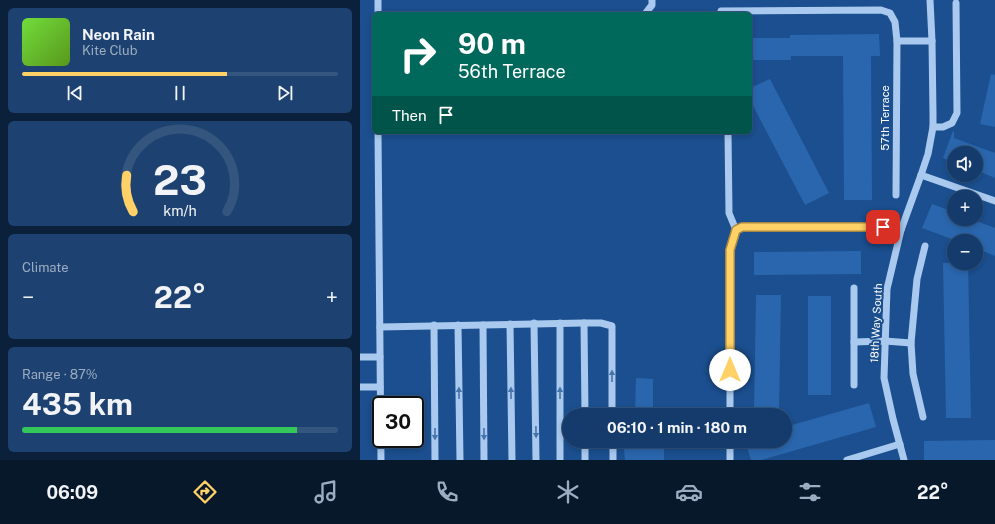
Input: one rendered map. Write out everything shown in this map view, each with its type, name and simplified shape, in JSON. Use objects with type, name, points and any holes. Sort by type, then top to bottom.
[{"type":"street","points":[[378,0],[378,12]]},
{"type":"street","points":[[647,12],[652,5],[652,0]]},
{"type":"street","name":"18th Way South","points":[[904,460],[884,378],[887,289],[900,230],[928,154],[933,114],[930,0]]},
{"type":"street","points":[[932,127],[942,127],[952,123],[957,113],[956,3]]},
{"type":"street","name":"57th Terrace","points":[[721,11],[881,10],[890,13],[895,22],[897,41],[896,195]]},
{"type":"street","points":[[897,41],[932,41]]},
{"type":"street","points":[[378,134],[381,460]]},
{"type":"street","points":[[728,134],[729,213],[736,230],[730,250],[730,408]]},
{"type":"street","points":[[921,175],[995,202]]},
{"type":"street","points":[[736,230],[742,227],[883,227],[900,230]]},
{"type":"street","points":[[923,417],[913,374],[912,343],[917,279],[925,246]]},
{"type":"street","points":[[854,288],[854,386]]},
{"type":"street","points":[[584,322],[585,408]]},
{"type":"street","points":[[380,327],[601,322],[612,326],[612,408]]},
{"type":"street","points":[[534,323],[536,460]]},
{"type":"street","points":[[560,323],[560,460]]},
{"type":"street","points":[[510,324],[512,460]]},
{"type":"street","points":[[458,325],[460,460]]},
{"type":"street","points":[[483,325],[484,460]]},
{"type":"street","points":[[434,326],[435,460]]},
{"type":"street","points":[[854,342],[885,341],[912,343]]},
{"type":"street","points":[[360,357],[380,357]]},
{"type":"street","points":[[360,387],[380,387]]},
{"type":"street","points":[[847,460],[900,444]]},
{"type":"street","points":[[585,448],[585,460]]},
{"type":"street","points":[[613,448],[613,460]]},
{"type":"street","points":[[730,448],[730,460]]},
{"type":"building","points":[[879,34],[880,56],[871,56],[872,200],[844,200],[843,56],[791,56],[791,60],[752,60],[752,38],[790,38],[790,35]]},
{"type":"building","points":[[991,74],[995,75],[995,127],[980,124]]},
{"type":"building","points":[[770,79],[829,193],[805,205],[752,104],[752,87]]},
{"type":"building","points":[[954,131],[954,138],[976,146],[947,146]]},
{"type":"building","points":[[947,147],[947,159],[943,158]]},
{"type":"building","points":[[983,149],[995,153],[995,178],[983,173]]},
{"type":"building","points":[[932,204],[947,209],[947,226],[983,226],[983,224],[995,228],[995,256],[983,251],[983,234],[947,234],[947,237],[922,228]]},
{"type":"building","points":[[861,251],[861,274],[754,275],[754,252]]},
{"type":"building","points":[[943,263],[947,263],[947,270],[968,270],[971,418],[946,418]]},
{"type":"building","points":[[756,295],[781,295],[779,408],[754,408]]},
{"type":"building","points":[[808,296],[831,296],[831,395],[808,395]]},
{"type":"building","points":[[636,378],[653,379],[653,408],[635,408]]},
{"type":"building","points":[[869,403],[876,427],[761,460],[751,460],[747,448],[792,448],[792,425]]},
{"type":"building","points":[[995,440],[995,460],[924,460],[924,441]]},
{"type":"building","points":[[664,448],[664,460],[625,460],[624,449]]},
{"type":"route","points":[[730,370],[730,250],[736,230],[742,227],[883,227]]}]
